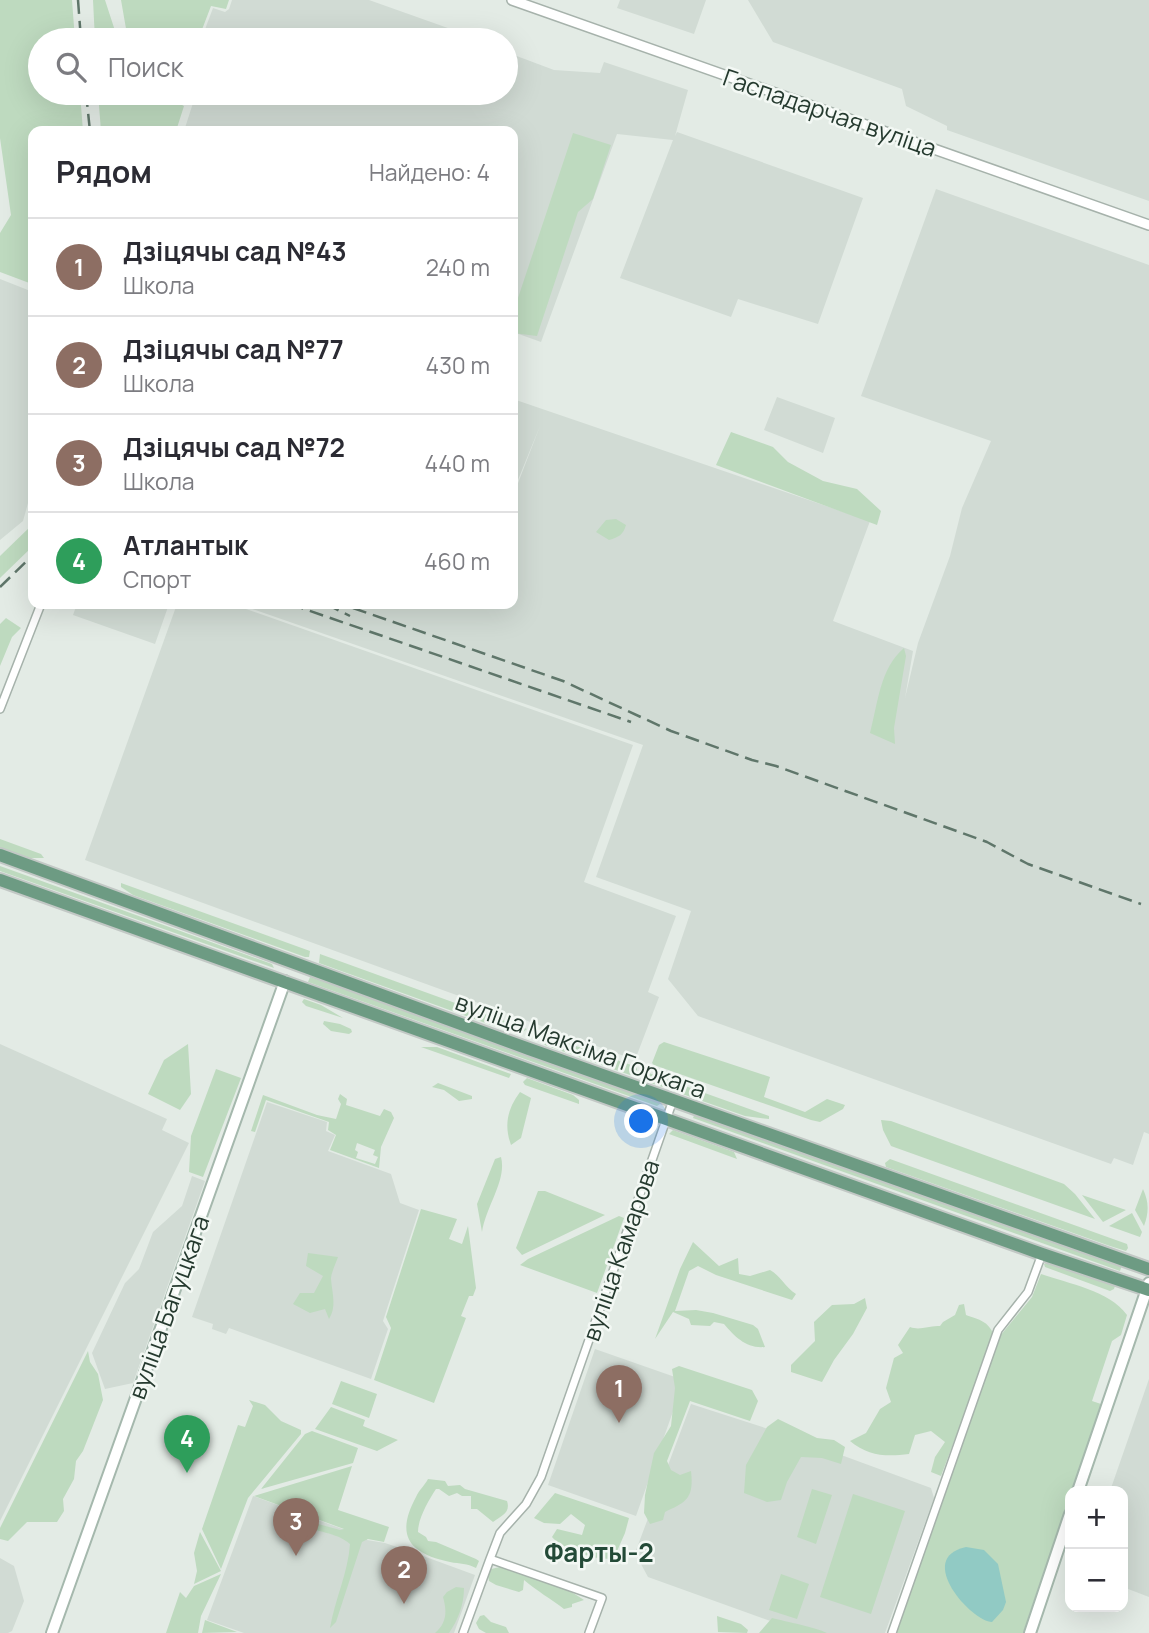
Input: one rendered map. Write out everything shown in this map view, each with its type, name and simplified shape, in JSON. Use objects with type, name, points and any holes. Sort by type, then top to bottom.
[{"type":"main road","name":"вуліца Максіма Горкага","points":[[0,855],[291,963],[1149,1269]]},
{"type":"main road","name":"вуліца Максіма Горкага","points":[[0,880],[1042,1254],[1148,1287]]},
{"type":"main road","points":[[285,981],[291,963]]},
{"type":"main road","name":"вуліца Багуцкага","points":[[52,1633],[285,981]]},
{"type":"main road","points":[[1080,1486],[1148,1287]]},
{"type":"main road","points":[[1030,1633],[1065,1529]]},
{"type":"street","name":"Гаспадарчая вуліца","points":[[512,0],[1149,225]]},
{"type":"street","points":[[0,709],[39,609]]},
{"type":"street","name":"вуліца Камарова","points":[[463,1633],[500,1533],[526,1504],[541,1477],[673,1100]]},
{"type":"street","points":[[891,1633],[998,1330],[1028,1292],[1042,1254]]},
{"type":"street","points":[[490,1559],[602,1598],[589,1633]]},
{"type":"shaded area","points":[[232,0],[369,0],[448,28],[206,28],[213,8],[225,12]]},
{"type":"shaded area","points":[[620,0],[706,0],[694,34],[617,8]]},
{"type":"shaded area","points":[[748,0],[1149,0],[1149,201],[947,130],[947,126],[906,106],[902,89],[773,42]]},
{"type":"shaded area","points":[[518,56],[554,70],[600,73],[604,62],[688,90],[675,136],[677,132],[863,198],[818,324],[738,299],[731,317],[620,278],[673,140],[617,134],[541,342],[518,334],[518,126],[186,126],[192,105],[518,105]]},
{"type":"shaded area","points":[[936,189],[1149,265],[1149,1134],[1144,1132],[1133,1165],[1114,1158],[1111,1164],[698,1016],[668,979],[691,911],[596,877],[643,745],[252,609],[518,609],[518,483],[540,426],[518,480],[518,401],[870,521],[833,621],[913,651],[905,698],[918,643],[950,556],[962,508],[991,441],[861,396]]},
{"type":"shaded area","points":[[0,279],[28,290],[28,503],[23,521],[0,540]]},
{"type":"shaded area","points":[[777,397],[835,418],[823,453],[764,430]]},
{"type":"shaded area","points":[[75,609],[167,609],[155,644],[73,615]]},
{"type":"shaded area","points":[[175,609],[246,609],[633,745],[584,882],[676,916],[648,992],[659,997],[635,1060],[85,860]]},
{"type":"shaded area","points":[[0,1044],[167,1119],[162,1130],[189,1143],[0,1521]]},
{"type":"shaded area","points":[[267,1102],[327,1122],[326,1131],[335,1135],[328,1151],[391,1174],[400,1203],[419,1210],[383,1321],[388,1329],[371,1379],[229,1328],[226,1334],[212,1329],[213,1324],[192,1317]]},
{"type":"shaded area","points":[[192,1176],[205,1181],[133,1383],[105,1389],[92,1353],[125,1283],[139,1269],[153,1232],[182,1206]]},
{"type":"shaded area","points":[[595,1349],[675,1377],[682,1386],[636,1516],[548,1485]]},
{"type":"shaded area","points":[[1149,1379],[1149,1597],[1128,1589],[1128,1486],[1112,1486]]},
{"type":"shaded area","points":[[691,1404],[784,1434],[931,1488],[934,1498],[885,1633],[804,1633],[648,1577],[635,1553]]},
{"type":"shaded area","points":[[253,1496],[367,1540],[385,1543],[475,1575],[454,1633],[244,1633],[207,1620]]},
{"type":"shaded area","points":[[0,1558],[14,1566],[24,1601],[12,1631],[8,1633],[0,1633]]},
{"type":"green space","points":[[0,0],[72,0],[74,28],[28,28],[28,105],[81,105],[83,126],[28,126],[28,282],[0,272],[0,233],[11,215],[0,138]]},
{"type":"green space","points":[[93,0],[105,0],[114,28],[94,28]]},
{"type":"green space","points":[[121,0],[229,0],[226,9],[211,6],[203,28],[126,28]]},
{"type":"green space","points":[[99,105],[184,106],[178,126],[101,126]]},
{"type":"green space","points":[[573,133],[611,145],[593,199],[578,212],[537,336],[518,334],[518,298]]},
{"type":"green space","points":[[731,432],[773,447],[788,462],[823,481],[857,489],[881,511],[877,525],[716,465]]},
{"type":"green space","points":[[616,519],[626,525],[618,537],[609,540],[596,532],[606,520]]},
{"type":"green space","points":[[28,529],[28,551],[0,578],[0,556]]},
{"type":"green space","points":[[6,618],[21,628],[12,637],[0,666],[0,624]]},
{"type":"green space","points":[[904,648],[906,656],[894,728],[895,744],[870,733],[885,676],[896,656]]},
{"type":"green space","points":[[0,839],[41,854],[44,858],[30,858],[0,848]]},
{"type":"green space","points":[[0,866],[272,964],[274,968],[0,871]]},
{"type":"green space","points":[[121,883],[310,951],[309,957],[133,895],[121,887]]},
{"type":"green space","points":[[320,954],[527,1029],[519,1035],[319,963]]},
{"type":"green space","points":[[310,977],[658,1101],[660,1104],[657,1106],[308,982]]},
{"type":"green space","points":[[304,999],[343,1018],[306,1006],[302,1002]]},
{"type":"green space","points":[[324,1021],[340,1024],[352,1032],[349,1034],[331,1031],[323,1024]]},
{"type":"green space","points":[[541,1034],[637,1067],[637,1070],[630,1075],[545,1045]]},
{"type":"green space","points":[[664,1042],[770,1077],[764,1097],[805,1112],[827,1099],[845,1105],[843,1109],[820,1122],[811,1120],[654,1065],[652,1063],[659,1045]]},
{"type":"green space","points":[[188,1044],[191,1094],[180,1110],[148,1094],[164,1060]]},
{"type":"green space","points":[[421,1047],[437,1047],[511,1074],[509,1078]]},
{"type":"green space","points":[[216,1069],[241,1078],[203,1177],[189,1172],[191,1136]]},
{"type":"green space","points":[[649,1073],[769,1116],[769,1119],[745,1116],[651,1083],[647,1078]]},
{"type":"green space","points":[[527,1078],[573,1095],[579,1100],[579,1104],[525,1085],[523,1082]]},
{"type":"green space","points":[[438,1083],[472,1096],[472,1099],[459,1101],[444,1090],[432,1087]]},
{"type":"green space","points":[[520,1092],[531,1098],[521,1138],[511,1145],[508,1118]]},
{"type":"green space","points":[[340,1094],[347,1099],[346,1105],[380,1116],[384,1109],[391,1112],[394,1118],[381,1147],[379,1168],[330,1150],[336,1135],[328,1130],[329,1122],[266,1100],[255,1132],[251,1131],[263,1095],[317,1115],[336,1119],[341,1104],[338,1099]],"holes":[[[357,1143],[375,1150],[373,1155],[378,1157],[375,1164],[356,1158]]]},
{"type":"green space","points":[[695,1113],[1122,1265],[1120,1271],[693,1118]]},
{"type":"green space","points":[[881,1120],[891,1121],[1064,1184],[1095,1219],[891,1146]]},
{"type":"green space","points":[[673,1130],[734,1152],[737,1159],[669,1134]]},
{"type":"green space","points":[[501,1157],[499,1184],[482,1232],[477,1204],[495,1159]]},
{"type":"green space","points":[[890,1159],[1127,1244],[1128,1248],[1126,1251],[1110,1246],[886,1167],[885,1163]]},
{"type":"green space","points":[[1143,1189],[1148,1207],[1144,1226],[1135,1210]]},
{"type":"green space","points":[[538,1191],[545,1191],[605,1215],[522,1255],[516,1248]]},
{"type":"green space","points":[[1082,1195],[1126,1210],[1103,1222]]},
{"type":"green space","points":[[421,1209],[457,1219],[449,1239],[462,1244],[468,1226],[476,1288],[473,1296],[469,1296],[461,1316],[466,1318],[434,1403],[374,1380],[391,1328],[386,1317]]},
{"type":"green space","points":[[1132,1213],[1142,1232],[1140,1237],[1109,1226]]},
{"type":"green space","points":[[619,1216],[624,1218],[597,1293],[520,1265],[528,1259]]},
{"type":"green space","points":[[693,1242],[719,1266],[738,1258],[739,1274],[750,1276],[770,1270],[796,1294],[792,1300],[716,1275],[698,1266],[689,1271],[675,1311],[696,1310],[713,1313],[753,1325],[758,1329],[765,1347],[747,1344],[724,1324],[714,1322],[710,1326],[691,1325],[689,1319],[673,1312],[655,1339],[680,1269]]},
{"type":"green space","points":[[308,1253],[338,1257],[331,1277],[333,1304],[329,1319],[325,1309],[310,1313],[293,1304],[300,1293],[314,1293],[323,1276],[306,1266]]},
{"type":"green space","points":[[1049,1262],[1115,1286],[1114,1289],[1110,1291],[1045,1267],[1044,1264]]},
{"type":"green space","points":[[1041,1274],[1110,1299],[1127,1315],[1121,1335],[1112,1341],[1092,1401],[1101,1404],[1073,1486],[1065,1486],[1065,1510],[1023,1633],[894,1633],[1000,1336],[1032,1297]]},
{"type":"green space","points":[[865,1298],[867,1308],[822,1382],[791,1372],[791,1365],[815,1341],[814,1322],[832,1305],[854,1304]]},
{"type":"green space","points":[[964,1304],[966,1315],[986,1324],[994,1335],[941,1476],[931,1472],[935,1457],[945,1442],[931,1431],[915,1435],[909,1454],[878,1454],[864,1450],[850,1441],[866,1433],[880,1409],[891,1402],[886,1388],[894,1358],[903,1353],[898,1345],[910,1327],[940,1326],[955,1315],[959,1305]]},
{"type":"green space","points":[[88,1351],[90,1362],[98,1374],[103,1400],[83,1451],[76,1461],[74,1479],[63,1499],[64,1511],[57,1522],[27,1522],[8,1541],[0,1539],[0,1528]]},
{"type":"green space","points":[[679,1366],[752,1390],[758,1401],[750,1421],[690,1401],[667,1461],[671,1470],[680,1475],[691,1471],[690,1493],[684,1502],[665,1512],[663,1520],[650,1524],[644,1513],[645,1495],[654,1453],[671,1426],[675,1388],[672,1369]]},
{"type":"green space","points":[[341,1381],[377,1394],[369,1418],[332,1404]]},
{"type":"green space","points":[[249,1400],[265,1405],[281,1421],[301,1430],[301,1434],[248,1498],[221,1569],[202,1529],[238,1425],[245,1427],[253,1406]]},
{"type":"green space","points":[[331,1407],[365,1420],[363,1426],[398,1440],[377,1451],[315,1429]]},
{"type":"green space","points":[[778,1419],[817,1438],[834,1440],[845,1447],[841,1464],[822,1458],[801,1457],[787,1482],[781,1500],[767,1502],[744,1493],[746,1465],[767,1427]]},
{"type":"green space","points":[[312,1431],[358,1448],[353,1463],[261,1489],[305,1434]]},
{"type":"green space","points":[[352,1466],[338,1510],[389,1527],[384,1542],[368,1539],[362,1542],[336,1622],[330,1628],[350,1544],[336,1536],[305,1526],[293,1517],[344,1529],[254,1496]]},
{"type":"green space","points":[[428,1479],[445,1481],[448,1486],[460,1485],[465,1489],[507,1501],[506,1511],[493,1522],[477,1509],[471,1509],[471,1496],[457,1493],[449,1496],[436,1489],[424,1510],[418,1532],[428,1541],[476,1559],[479,1561],[476,1568],[424,1554],[410,1541],[407,1522],[410,1511],[417,1494]]},
{"type":"green space","points":[[812,1489],[832,1495],[816,1544],[797,1537]]},
{"type":"green space","points":[[555,1493],[629,1518],[614,1558],[581,1554],[552,1537],[557,1529],[582,1535],[585,1525],[571,1514],[560,1524],[544,1523],[534,1518]]},
{"type":"green space","points":[[853,1494],[905,1511],[871,1614],[820,1597]]},
{"type":"green space","points":[[200,1532],[221,1571],[194,1584],[197,1571],[194,1553]]},
{"type":"green space","points":[[504,1566],[556,1584],[584,1600],[564,1609],[524,1580],[523,1590],[519,1592],[489,1581],[487,1570]]},
{"type":"green space","points":[[221,1574],[201,1616],[198,1633],[166,1633],[180,1592],[186,1598],[194,1586]]},
{"type":"green space","points":[[781,1574],[809,1584],[797,1619],[769,1610]]},
{"type":"green space","points":[[456,1587],[464,1588],[458,1618],[449,1633],[435,1633],[445,1616],[443,1597]]},
{"type":"green space","points":[[484,1615],[491,1622],[506,1627],[509,1633],[486,1633],[479,1629],[476,1623],[480,1616]]},
{"type":"green space","points":[[717,1616],[741,1624],[748,1630],[747,1633],[718,1632]]},
{"type":"green space","points":[[772,1618],[808,1627],[827,1633],[759,1633]]},
{"type":"green space","points":[[205,1620],[237,1632],[202,1633]]},
{"type":"water","points":[[966,1547],[984,1550],[998,1564],[1006,1602],[1003,1610],[992,1622],[972,1612],[961,1601],[946,1576],[945,1563],[951,1553]]},
{"type":"railway","points":[[78,0],[80,28]]},
{"type":"railway","points":[[87,105],[89,126]]},
{"type":"railway","points":[[0,587],[28,560]]},
{"type":"railway","points":[[304,609],[631,722]]},
{"type":"railway","points":[[336,609],[350,616]]},
{"type":"railway","points":[[356,609],[563,681],[671,731],[987,842],[1028,864],[1141,904]]},
{"type":"place","name":"Дзіцячы сад №43","points":[[619,1423]]},
{"type":"place","name":"Атлантык","points":[[187,1473]]},
{"type":"place","name":"Дзіцячы сад №72","points":[[296,1556]]},
{"type":"place","name":"Дзіцячы сад №77","points":[[404,1604]]},
{"type":"district","name":"Фарты-2","points":[[599,1552]]}]
